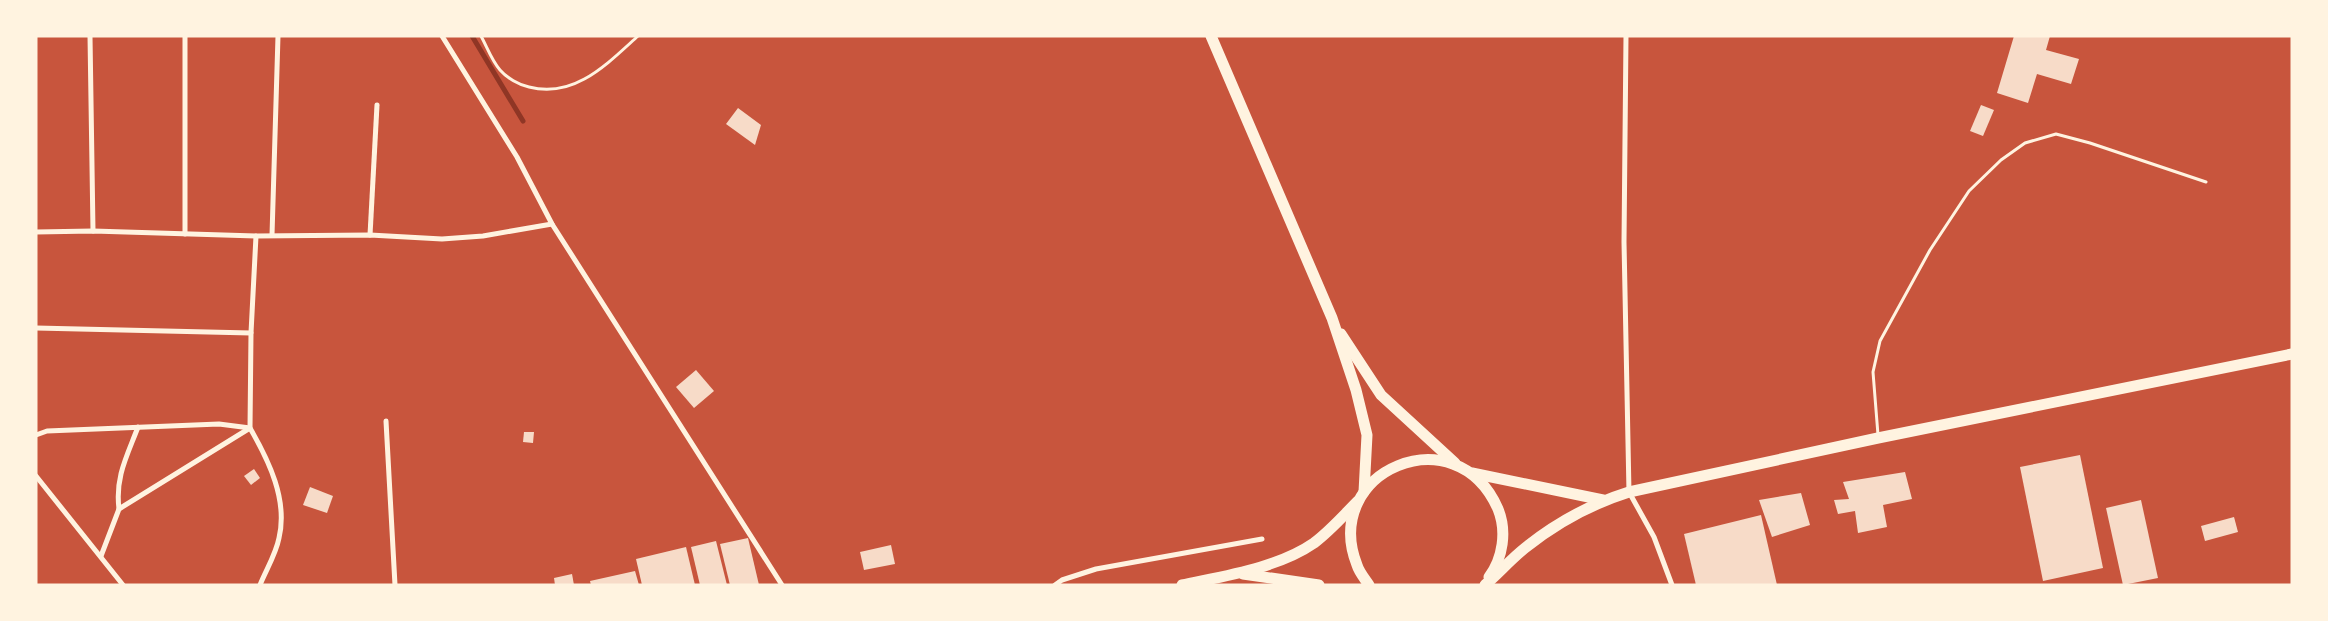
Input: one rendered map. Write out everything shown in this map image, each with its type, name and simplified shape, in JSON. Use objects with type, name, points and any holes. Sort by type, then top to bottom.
[{"type":"main road","points":[[1211,36],[1332,318],[1356,390],[1367,435],[1361,496],[1351,522],[1351,545],[1357,567],[1369,585]]},
{"type":"main road","points":[[1332,318],[1381,395],[1456,465]]},
{"type":"main road","points":[[1484,585],[1524,549],[1559,524],[1604,500],[1629,492],[1878,438],[2292,354]]},
{"type":"main road","points":[[1182,585],[1239,574],[1289,556],[1312,544],[1382,473],[1405,461],[1431,458],[1456,465],[1472,473],[1604,500]]},
{"type":"main road","points":[[1472,473],[1490,492],[1501,516],[1503,542],[1496,568],[1484,585]]},
{"type":"main road","points":[[1239,574],[1319,585]]},
{"type":"street","points":[[90,36],[93,231]]},
{"type":"street","points":[[185,36],[185,234]]},
{"type":"street","points":[[272,236],[278,36]]},
{"type":"street","points":[[442,36],[517,157],[552,224],[782,585]]},
{"type":"street","points":[[1626,36],[1624,242],[1629,492],[1654,537],[1672,585]]},
{"type":"street","points":[[370,235],[377,105]]},
{"type":"street","points":[[36,232],[93,231],[256,236],[370,235],[442,239],[483,236],[552,224]]},
{"type":"street","points":[[256,236],[251,333],[250,428],[266,457],[276,484],[282,520],[279,541],[260,585]]},
{"type":"street","points":[[36,328],[251,333]]},
{"type":"street","points":[[386,421],[395,585]]},
{"type":"street","points":[[36,435],[47,431],[219,424],[250,428]]},
{"type":"street","points":[[101,556],[119,510],[117,491],[120,476],[138,427]]},
{"type":"street","points":[[119,510],[250,428]]},
{"type":"street","points":[[36,476],[123,585]]},
{"type":"street","points":[[1055,585],[1062,580],[1096,569],[1262,539]]},
{"type":"lane","points":[[481,36],[500,70],[520,85],[545,92],[569,87],[600,70],[638,36]]},
{"type":"lane","points":[[1878,438],[1873,372],[1880,341],[1930,250],[1969,191],[2001,160],[2025,143],[2056,134],[2090,143],[2206,182]]},
{"type":"building","points":[[2014,36],[2050,36],[2046,50],[2079,59],[2071,84],[2037,74],[2028,103],[1997,93]]},
{"type":"building","points":[[1981,105],[1994,110],[1983,136],[1970,131]]},
{"type":"building","points":[[738,108],[761,125],[755,145],[726,124]]},
{"type":"building","points":[[696,370],[714,391],[694,408],[676,387]]},
{"type":"building","points":[[524,432],[534,432],[533,443],[523,442]]},
{"type":"building","points":[[2080,455],[2103,568],[2043,581],[2020,467]]},
{"type":"building","points":[[254,469],[260,478],[251,485],[244,476]]},
{"type":"building","points":[[1905,472],[1912,499],[1883,505],[1887,527],[1858,533],[1855,511],[1838,514],[1834,500],[1849,499],[1843,482]]},
{"type":"building","points":[[310,487],[333,496],[327,513],[303,505]]},
{"type":"building","points":[[1801,493],[1810,525],[1772,537],[1759,500]]},
{"type":"building","points":[[2141,500],[2158,578],[2123,585],[2106,508]]},
{"type":"building","points":[[1761,515],[1777,585],[1696,585],[1684,534]]},
{"type":"building","points":[[2234,517],[2238,532],[2205,541],[2201,526]]},
{"type":"building","points":[[748,538],[759,585],[730,585],[720,544]]},
{"type":"building","points":[[716,541],[727,585],[700,585],[691,547]]},
{"type":"building","points":[[891,545],[895,564],[864,570],[860,552]]},
{"type":"building","points":[[686,547],[695,585],[642,585],[636,559]]},
{"type":"building","points":[[635,571],[639,585],[591,585],[590,581]]},
{"type":"building","points":[[572,574],[574,585],[555,585],[554,578]]},
{"type":"waterway","points":[[472,36],[523,121]]}]
